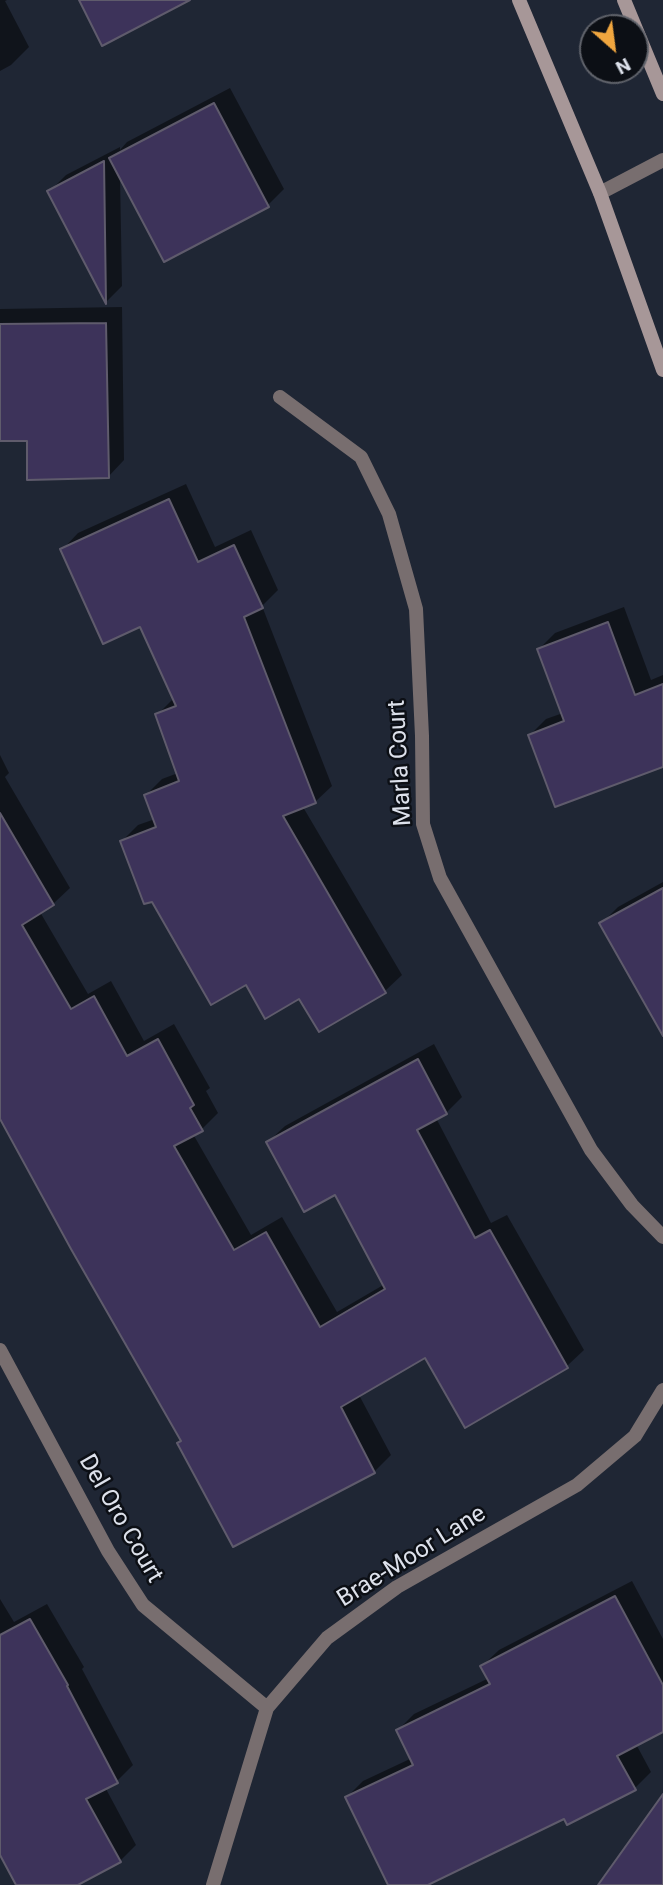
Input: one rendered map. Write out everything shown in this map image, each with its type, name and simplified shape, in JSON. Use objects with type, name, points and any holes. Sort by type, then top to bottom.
[{"type":"main road","points":[[519,0],[600,193],[663,370]]},
{"type":"main road","points":[[624,0],[663,94]]},
{"type":"street","points":[[600,193],[663,160]]},
{"type":"street","name":"Marla Court","points":[[280,397],[361,457],[389,514],[416,609],[423,824],[440,878],[591,1150],[632,1205],[663,1237]]},
{"type":"street","name":"Del Oro Court","points":[[0,1350],[108,1551],[144,1605],[267,1708]]},
{"type":"street","name":"Brae-Moor Lane","points":[[212,1885],[267,1708],[327,1638],[397,1587],[577,1485],[635,1436],[663,1390]]},
{"type":"building","points":[[79,0],[190,0],[102,46]]},
{"type":"building","points":[[214,103],[269,207],[164,262],[109,158]]},
{"type":"building","points":[[104,161],[106,304],[47,191]]},
{"type":"building","points":[[106,323],[109,478],[27,480],[27,441],[0,441],[0,324]]},
{"type":"building","points":[[169,499],[198,562],[234,545],[263,608],[244,617],[316,803],[283,816],[386,993],[319,1032],[299,999],[265,1019],[246,985],[211,1005],[152,902],[144,904],[120,841],[156,827],[144,795],[179,781],[155,714],[176,706],[140,627],[103,644],[60,549]]},
{"type":"building","points":[[608,622],[635,695],[663,684],[663,767],[555,807],[528,735],[564,721],[537,649]]},
{"type":"building","points":[[0,813],[54,905],[22,925],[71,1009],[94,996],[127,1056],[158,1039],[194,1105],[190,1108],[203,1131],[174,1146],[234,1250],[266,1232],[320,1327],[385,1289],[335,1195],[304,1212],[266,1142],[418,1059],[447,1114],[417,1130],[475,1238],[490,1230],[568,1368],[465,1428],[425,1358],[341,1407],[375,1473],[233,1547],[177,1443],[181,1441],[0,1119]]},
{"type":"building","points":[[663,888],[663,1036],[599,923]]},
{"type":"building","points":[[615,1596],[663,1685],[663,1732],[617,1756],[636,1790],[567,1825],[564,1819],[428,1885],[388,1885],[345,1797],[413,1765],[396,1730],[490,1684],[480,1666]]},
{"type":"building","points":[[30,1619],[68,1685],[118,1783],[86,1799],[121,1862],[78,1885],[16,1885],[0,1855],[0,1635]]},
{"type":"building","points":[[663,1794],[663,1885],[598,1885]]}]
